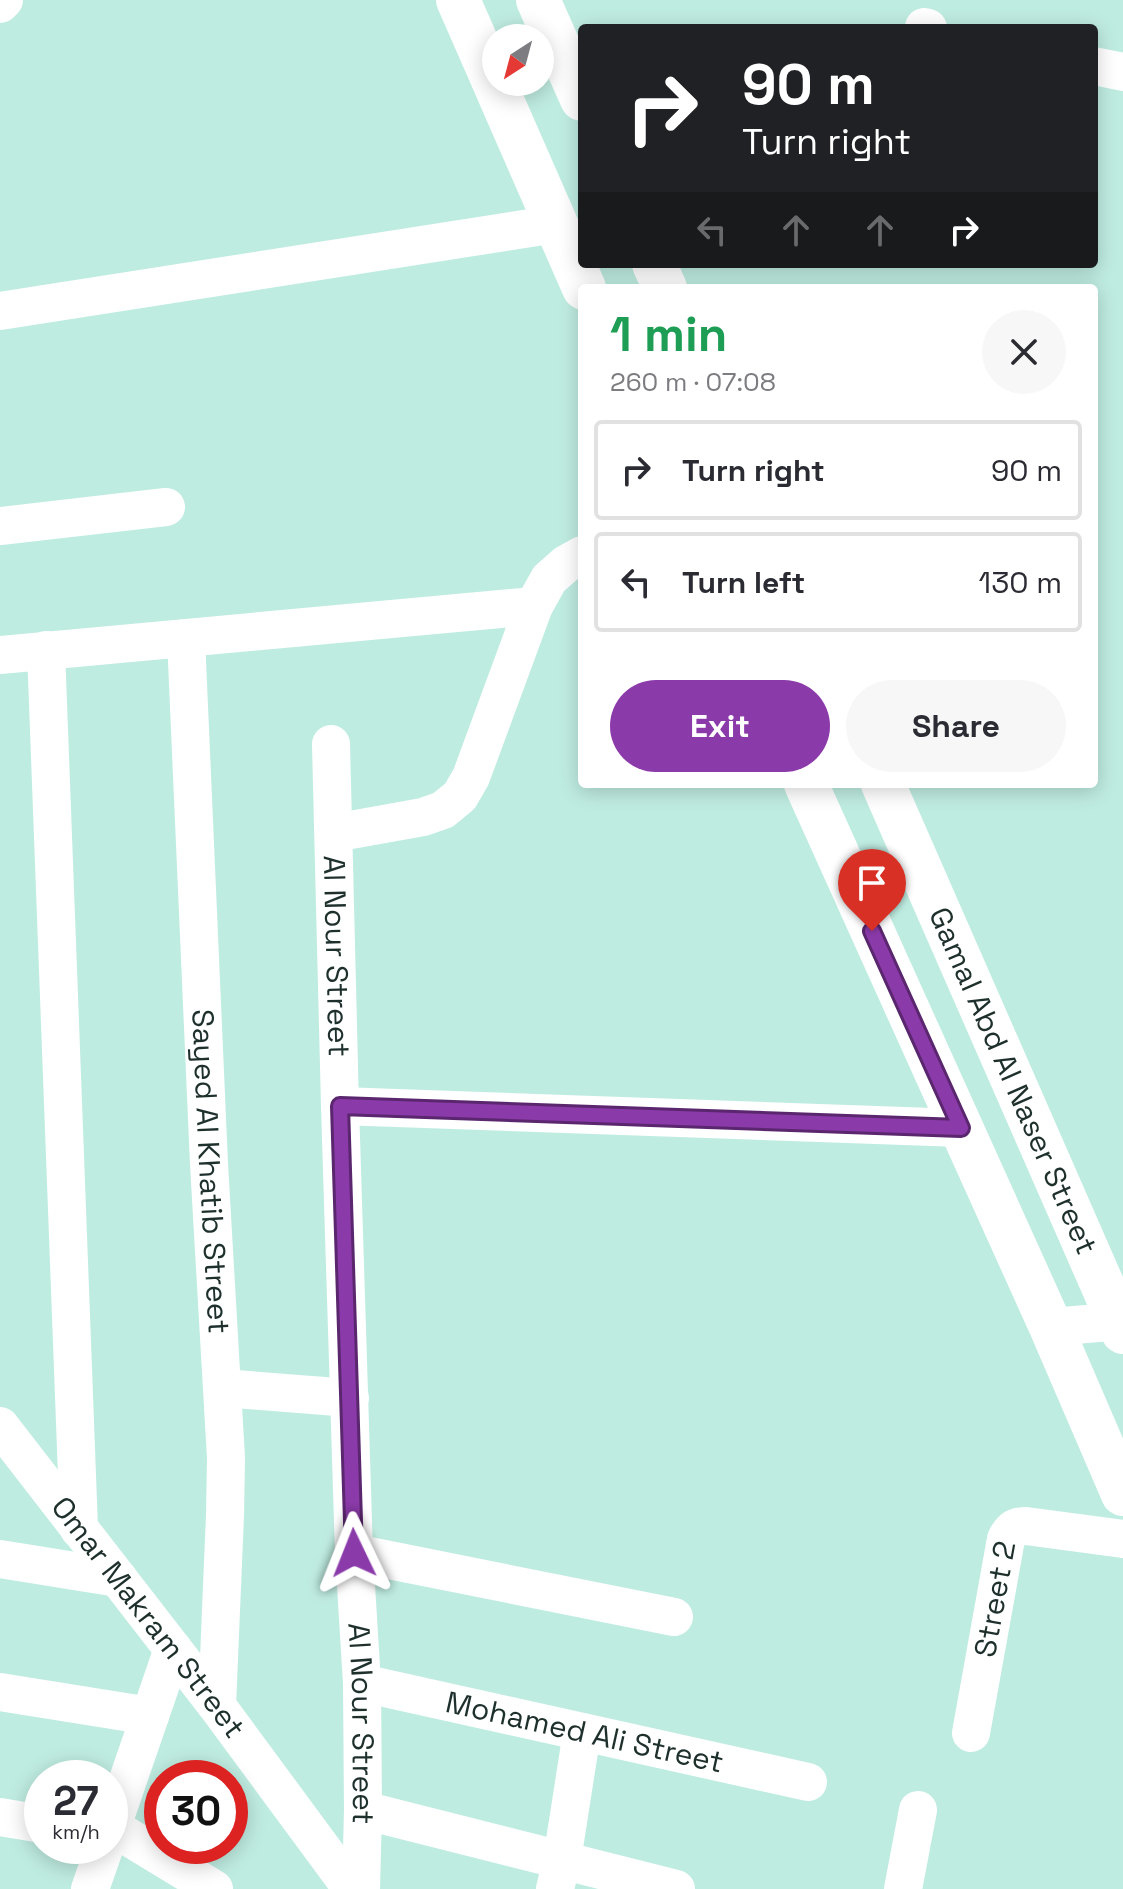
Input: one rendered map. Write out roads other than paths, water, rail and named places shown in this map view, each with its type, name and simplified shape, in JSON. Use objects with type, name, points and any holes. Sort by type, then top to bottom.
[{"type":"street","points":[[458,0],[582,284]]},
{"type":"street","points":[[538,0],[578,90]]},
{"type":"street","points":[[1098,67],[1123,72]]},
{"type":"street","points":[[0,311],[556,224]]},
{"type":"street","points":[[0,526],[166,507]]},
{"type":"street","points":[[334,833],[423,817],[443,810],[460,796],[471,777],[534,606],[549,579],[578,557]]},
{"type":"street","points":[[0,655],[534,606]]},
{"type":"street","name":"Sayed Al Khatib Street","points":[[186,638],[226,1458],[217,1706]]},
{"type":"street","points":[[46,650],[79,1529]]},
{"type":"street","name":"Al Nour Street","points":[[331,744],[354,1553],[362,1683],[361,1889]]},
{"type":"street","points":[[808,788],[1119,1474]]},
{"type":"street","name":"Gamal Abd Al Naser Street","points":[[885,788],[1122,1325]]},
{"type":"street","points":[[847,875],[911,848]]},
{"type":"street","points":[[340,1106],[961,1128]]},
{"type":"street","points":[[1051,1327],[1122,1325]]},
{"type":"street","points":[[223,1388],[350,1398]]},
{"type":"street","name":"Omar Makram Street","points":[[0,1426],[217,1706],[352,1889]]},
{"type":"street","name":"Street 2","points":[[971,1733],[1006,1539],[1010,1531],[1017,1526],[1026,1526],[1123,1539]]},
{"type":"street","points":[[354,1553],[674,1617]]},
{"type":"street","points":[[0,1559],[118,1578]]},
{"type":"street","points":[[128,1780],[173,1649]]},
{"type":"street","name":"Mohamed Ali Street","points":[[362,1683],[808,1782]]},
{"type":"street","points":[[0,1692],[150,1716]]},
{"type":"street","points":[[558,1874],[582,1732]]},
{"type":"street","points":[[363,1810],[558,1874],[676,1889]]},
{"type":"street","points":[[903,1889],[918,1810]]},
{"type":"street","points":[[0,1817],[24,1821]]},
{"type":"street","points":[[128,1845],[214,1889]]},
{"type":"street","points":[[90,1889],[99,1864]]}]
